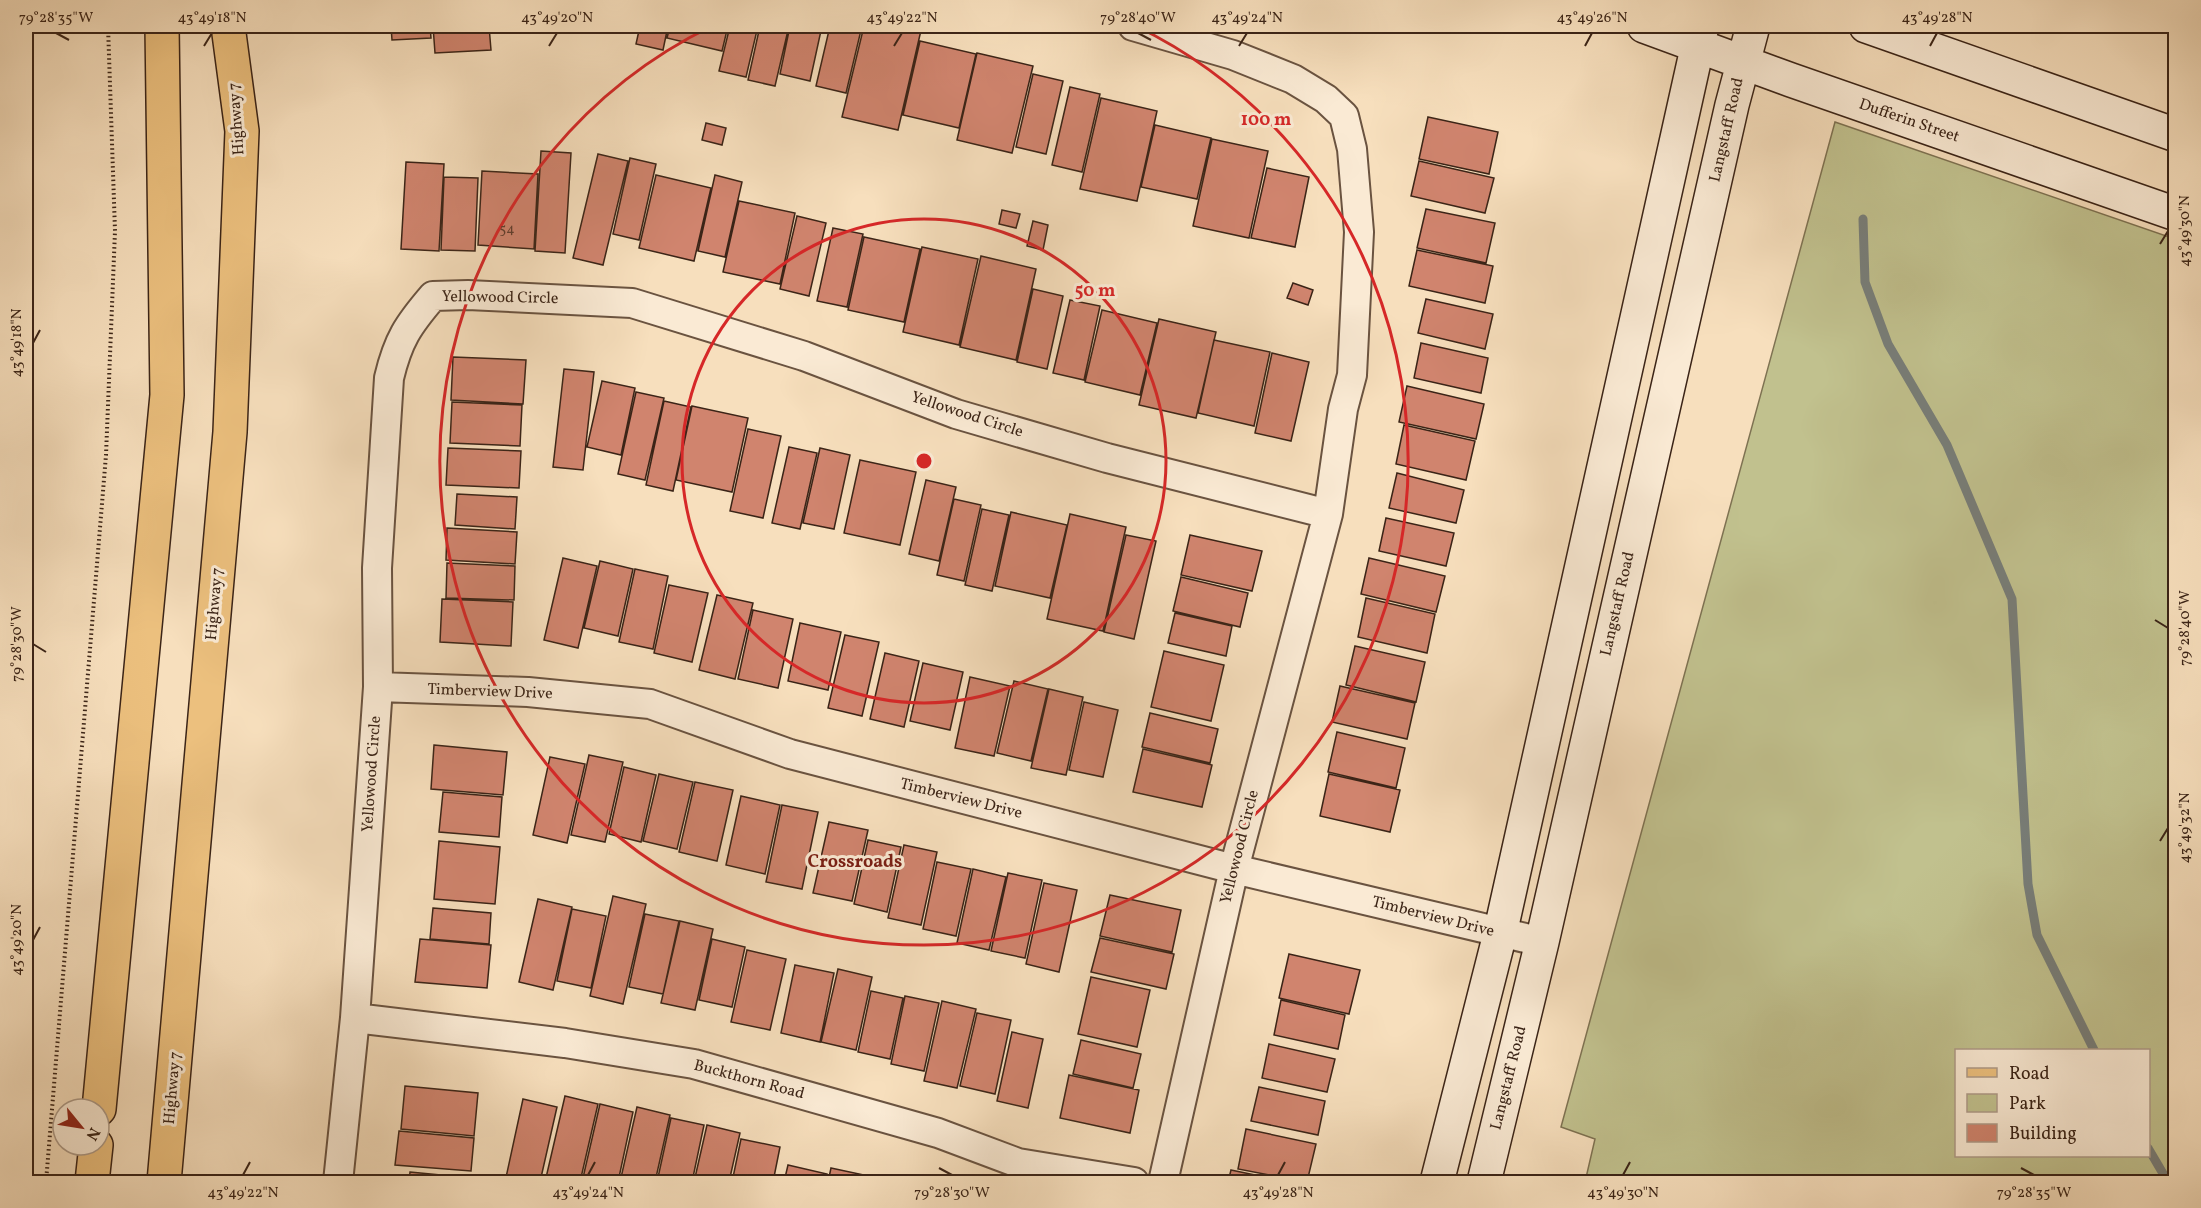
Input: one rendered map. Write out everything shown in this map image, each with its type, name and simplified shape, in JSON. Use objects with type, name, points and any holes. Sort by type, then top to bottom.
[{"type":"main road","points":[[100,1097],[167,395],[162,26]]},
{"type":"main road","name":"Highway 7","points":[[164,1182],[230,432],[242,131],[228,26]]},
{"type":"main road","name":"Dufferin Street","points":[[1644,26],[1700,36],[1743,61],[2175,214]]},
{"type":"main road","name":"Langstaff Road","points":[[1484,1182],[1542,942],[1743,61],[1753,26]]},
{"type":"main road","points":[[1866,26],[2175,135]]},
{"type":"main road","points":[[1437,1182],[1500,934],[1700,36]]},
{"type":"main road","points":[[92,1182],[95,1157]]},
{"type":"street","name":"Yellowood Circle","points":[[1133,26],[1233,55],[1293,79],[1326,99],[1344,116],[1352,149],[1359,232],[1357,310],[1352,375],[1343,409],[1328,514],[1234,869],[1163,1182]]},
{"type":"street","name":"Yellowood Circle","points":[[338,1182],[354,1018],[378,687],[377,568],[389,378],[396,348],[414,319],[433,296],[468,295],[632,303],[804,356],[956,414],[1107,458],[1328,514]]},
{"type":"street","name":"Timberview Drive","points":[[378,687],[528,692],[650,705],[790,754],[1234,869],[1500,934],[1542,942]]},
{"type":"street","name":"Buckthorn Road","points":[[354,1018],[566,1043],[694,1064],[938,1133],[1018,1163],[1134,1182]]},
{"type":"path","points":[[46,1182],[106,455],[115,231],[108,26]]},
{"type":"green space","points":[[1835,122],[2175,239],[2175,1182],[1585,1182],[1595,1139],[1561,1127]]},
{"type":"building","points":[[391,26],[430,26],[431,38],[392,40]]},
{"type":"building","points":[[433,26],[489,26],[491,50],[435,53]]},
{"type":"building","points":[[492,26],[526,26],[526,31],[492,32]]},
{"type":"building","points":[[640,26],[668,26],[663,50],[636,44]]},
{"type":"building","points":[[670,26],[728,26],[722,51],[667,38]]},
{"type":"building","points":[[730,26],[758,26],[746,77],[719,71]]},
{"type":"building","points":[[760,26],[789,26],[775,86],[748,80]]},
{"type":"building","points":[[790,26],[822,26],[810,81],[780,74]]},
{"type":"building","points":[[830,26],[862,26],[846,93],[816,86]]},
{"type":"building","points":[[864,26],[922,26],[898,130],[842,117]]},
{"type":"building","points":[[920,41],[976,54],[959,128],[903,115]]},
{"type":"building","points":[[977,53],[1033,66],[1012,153],[957,140]]},
{"type":"building","points":[[1033,74],[1063,81],[1046,154],[1016,147]]},
{"type":"building","points":[[1070,87],[1100,94],[1082,172],[1052,165]]},
{"type":"building","points":[[1101,98],[1157,111],[1137,201],[1080,189]]},
{"type":"building","points":[[1428,117],[1498,132],[1489,174],[1419,159]]},
{"type":"building","points":[[706,123],[726,128],[722,145],[702,140]]},
{"type":"building","points":[[1155,125],[1211,138],[1197,199],[1141,187]]},
{"type":"building","points":[[1212,139],[1268,151],[1249,238],[1193,226]]},
{"type":"building","points":[[541,151],[571,153],[565,253],[535,251]]},
{"type":"building","points":[[598,154],[628,161],[603,265],[573,258]]},
{"type":"building","points":[[630,158],[656,164],[639,240],[613,234]]},
{"type":"building","points":[[1419,161],[1494,178],[1485,213],[1411,196]]},
{"type":"building","points":[[406,162],[444,164],[439,251],[401,249]]},
{"type":"building","points":[[1267,168],[1309,177],[1295,247],[1251,238]]},
{"type":"building","points":[[482,171],[538,174],[534,249],[478,245]]},
{"type":"building","points":[[656,175],[711,188],[694,261],[639,248]]},
{"type":"building","points":[[715,175],[742,182],[725,257],[698,251]]},
{"type":"building","points":[[444,177],[478,178],[475,251],[441,250]]},
{"type":"building","points":[[739,201],[795,213],[780,284],[723,272]]},
{"type":"building","points":[[1426,209],[1495,223],[1486,263],[1417,248]]},
{"type":"building","points":[[1002,210],[1020,214],[1016,228],[999,224]]},
{"type":"building","points":[[797,216],[826,223],[809,296],[780,289]]},
{"type":"building","points":[[1033,221],[1048,225],[1043,250],[1027,246]]},
{"type":"building","points":[[833,228],[863,234],[847,307],[817,301]]},
{"type":"building","points":[[864,237],[920,249],[904,322],[848,310]]},
{"type":"building","points":[[922,247],[978,259],[959,345],[903,332]]},
{"type":"building","points":[[1417,250],[1493,266],[1485,303],[1409,286]]},
{"type":"building","points":[[981,256],[1036,269],[1016,360],[960,347]]},
{"type":"building","points":[[1293,283],[1313,290],[1308,305],[1287,298]]},
{"type":"building","points":[[1033,289],[1063,296],[1047,369],[1017,362]]},
{"type":"building","points":[[1426,299],[1493,314],[1485,349],[1418,333]]},
{"type":"building","points":[[1070,300],[1100,306],[1084,380],[1053,373]]},
{"type":"building","points":[[1102,310],[1157,323],[1140,395],[1085,382]]},
{"type":"building","points":[[1159,319],[1216,332],[1196,418],[1139,405]]},
{"type":"building","points":[[1214,340],[1270,352],[1254,426],[1198,413]]},
{"type":"building","points":[[1421,343],[1488,358],[1481,393],[1414,378]]},
{"type":"building","points":[[1272,353],[1309,362],[1291,441],[1255,433]]},
{"type":"building","points":[[453,357],[526,360],[523,404],[451,400]]},
{"type":"building","points":[[564,369],[594,372],[583,470],[553,467]]},
{"type":"building","points":[[602,381],[635,388],[621,455],[587,447]]},
{"type":"building","points":[[1407,386],[1484,404],[1476,439],[1399,422]]},
{"type":"building","points":[[636,392],[664,398],[645,480],[618,474]]},
{"type":"building","points":[[664,401],[691,407],[673,491],[646,485]]},
{"type":"building","points":[[452,402],[522,405],[520,446],[450,443]]},
{"type":"building","points":[[692,406],[748,418],[732,492],[676,480]]},
{"type":"building","points":[[1404,425],[1475,441],[1466,480],[1396,464]]},
{"type":"building","points":[[748,429],[781,436],[763,518],[730,511]]},
{"type":"building","points":[[789,447],[817,453],[800,529],[772,523]]},
{"type":"building","points":[[448,448],[521,451],[519,488],[446,485]]},
{"type":"building","points":[[820,448],[850,455],[834,529],[803,523]]},
{"type":"building","points":[[860,460],[916,472],[900,545],[844,533]]},
{"type":"building","points":[[1397,473],[1464,490],[1456,523],[1389,508]]},
{"type":"building","points":[[926,480],[956,487],[939,561],[909,554]]},
{"type":"building","points":[[457,494],[517,497],[515,529],[455,525]]},
{"type":"building","points":[[954,499],[981,505],[964,581],[937,575]]},
{"type":"building","points":[[982,509],[1009,515],[992,591],[965,585]]},
{"type":"building","points":[[1011,512],[1067,525],[1050,598],[995,586]]},
{"type":"building","points":[[1070,514],[1126,527],[1103,631],[1047,619]]},
{"type":"building","points":[[1386,518],[1454,533],[1446,566],[1379,551]]},
{"type":"building","points":[[447,528],[517,532],[515,564],[446,560]]},
{"type":"building","points":[[1126,535],[1156,541],[1134,639],[1104,632]]},
{"type":"building","points":[[1190,535],[1262,551],[1252,591],[1181,575]]},
{"type":"building","points":[[563,558],[597,566],[578,648],[544,640]]},
{"type":"building","points":[[1369,558],[1445,576],[1436,612],[1361,594]]},
{"type":"building","points":[[600,561],[633,569],[618,636],[584,628]]},
{"type":"building","points":[[447,563],[515,566],[514,600],[446,598]]},
{"type":"building","points":[[635,569],[668,576],[653,649],[619,642]]},
{"type":"building","points":[[1181,577],[1248,593],[1240,627],[1173,611]]},
{"type":"building","points":[[669,585],[708,593],[692,662],[654,653]]},
{"type":"building","points":[[717,595],[753,603],[735,679],[699,670]]},
{"type":"building","points":[[1366,598],[1435,614],[1427,653],[1358,637]]},
{"type":"building","points":[[442,599],[513,602],[511,646],[440,642]]},
{"type":"building","points":[[753,610],[793,619],[778,688],[738,679]]},
{"type":"building","points":[[1175,613],[1232,626],[1226,656],[1168,643]]},
{"type":"building","points":[[800,623],[841,632],[828,690],[788,681]]},
{"type":"building","points":[[845,635],[879,642],[862,716],[828,708]]},
{"type":"building","points":[[1355,646],[1425,662],[1416,702],[1346,685]]},
{"type":"building","points":[[1164,651],[1224,665],[1211,721],[1151,707]]},
{"type":"building","points":[[885,653],[919,661],[904,727],[870,719]]},
{"type":"building","points":[[923,663],[963,672],[950,730],[910,721]]},
{"type":"building","points":[[970,677],[1010,686],[994,756],[955,748]]},
{"type":"building","points":[[1014,681],[1048,689],[1031,761],[997,753]]},
{"type":"building","points":[[1340,686],[1415,703],[1407,739],[1332,722]]},
{"type":"building","points":[[1049,689],[1083,697],[1066,775],[1031,768]]},
{"type":"building","points":[[1084,702],[1118,710],[1103,777],[1069,770]]},
{"type":"building","points":[[1150,713],[1218,729],[1210,763],[1142,747]]},
{"type":"building","points":[[1337,732],[1405,748],[1396,788],[1328,772]]},
{"type":"building","points":[[434,745],[507,752],[503,795],[431,789]]},
{"type":"building","points":[[1143,749],[1212,765],[1202,807],[1133,792]]},
{"type":"building","points":[[589,755],[623,762],[605,842],[571,835]]},
{"type":"building","points":[[550,757],[585,764],[567,843],[533,835]]},
{"type":"building","points":[[624,767],[656,775],[641,842],[609,834]]},
{"type":"building","points":[[659,774],[693,782],[677,849],[643,841]]},
{"type":"building","points":[[1329,774],[1400,790],[1390,832],[1320,816]]},
{"type":"building","points":[[695,782],[733,790],[717,861],[679,852]]},
{"type":"building","points":[[443,792],[502,797],[499,837],[439,832]]},
{"type":"building","points":[[741,796],[780,805],[765,874],[726,865]]},
{"type":"building","points":[[782,805],[818,812],[802,889],[766,882]]},
{"type":"building","points":[[829,822],[868,830],[852,901],[813,893]]},
{"type":"building","points":[[868,840],[901,847],[887,912],[854,904]]},
{"type":"building","points":[[439,841],[500,847],[495,904],[434,899]]},
{"type":"building","points":[[904,845],[937,852],[921,925],[888,918]]},
{"type":"building","points":[[937,862],[971,869],[956,936],[923,929]]},
{"type":"building","points":[[973,869],[1006,877],[989,950],[957,943]]},
{"type":"building","points":[[1008,873],[1042,880],[1025,958],[991,951]]},
{"type":"building","points":[[1044,883],[1077,890],[1059,972],[1026,964]]},
{"type":"building","points":[[1110,895],[1181,910],[1172,952],[1100,936]]},
{"type":"building","points":[[613,896],[646,904],[623,1004],[590,996]]},
{"type":"building","points":[[538,899],[572,907],[553,990],[519,982]]},
{"type":"building","points":[[433,908],[491,913],[489,944],[430,939]]},
{"type":"building","points":[[572,909],[606,916],[591,988],[557,981]]},
{"type":"building","points":[[645,914],[679,921],[663,994],[629,987]]},
{"type":"building","points":[[680,921],[713,929],[695,1010],[661,1003]]},
{"type":"building","points":[[1100,938],[1174,954],[1166,989],[1091,972]]},
{"type":"building","points":[[420,939],[491,945],[487,988],[415,982]]},
{"type":"building","points":[[712,939],[745,947],[732,1007],[699,1000]]},
{"type":"building","points":[[747,950],[786,959],[770,1030],[731,1022]]},
{"type":"building","points":[[1289,954],[1360,970],[1349,1014],[1279,998]]},
{"type":"building","points":[[795,965],[834,973],[820,1042],[781,1033]]},
{"type":"building","points":[[838,969],[872,977],[856,1050],[821,1042]]},
{"type":"building","points":[[1091,977],[1150,990],[1137,1047],[1078,1034]]},
{"type":"building","points":[[871,991],[903,998],[890,1059],[858,1052]]},
{"type":"building","points":[[905,996],[939,1003],[924,1071],[891,1064]]},
{"type":"building","points":[[1281,1000],[1345,1015],[1338,1049],[1274,1035]]},
{"type":"building","points":[[942,1001],[976,1009],[957,1088],[924,1081]]},
{"type":"building","points":[[977,1013],[1011,1020],[995,1094],[960,1086]]},
{"type":"building","points":[[1012,1032],[1043,1039],[1028,1108],[997,1101]]},
{"type":"building","points":[[1081,1040],[1141,1054],[1133,1088],[1073,1074]]},
{"type":"building","points":[[1269,1044],[1335,1059],[1327,1092],[1262,1078]]},
{"type":"building","points":[[1069,1075],[1139,1090],[1130,1133],[1060,1118]]},
{"type":"building","points":[[405,1086],[478,1093],[474,1136],[401,1129]]},
{"type":"building","points":[[1259,1087],[1325,1101],[1318,1135],[1251,1121]]},
{"type":"building","points":[[565,1096],[598,1104],[580,1182],[545,1182]]},
{"type":"building","points":[[523,1099],[557,1107],[540,1182],[505,1182]]},
{"type":"building","points":[[600,1104],[633,1112],[618,1182],[582,1182]]},
{"type":"building","points":[[637,1107],[670,1115],[655,1182],[620,1182]]},
{"type":"building","points":[[671,1118],[704,1125],[692,1182],[657,1182]]},
{"type":"building","points":[[707,1125],[740,1133],[729,1182],[694,1182]]},
{"type":"building","points":[[1246,1129],[1316,1144],[1307,1182],[1238,1169]]},
{"type":"building","points":[[399,1131],[474,1138],[471,1171],[395,1165]]},
{"type":"building","points":[[741,1139],[780,1147],[773,1182],[732,1182]]},
{"type":"building","points":[[788,1165],[827,1174],[825,1182],[784,1182]]},
{"type":"building","points":[[831,1168],[864,1175],[862,1182],[828,1182]]},
{"type":"building","points":[[1231,1170],[1289,1182],[1228,1182]]},
{"type":"building","points":[[410,1172],[471,1178],[470,1182],[409,1182]]},
{"type":"building","points":[[866,1175],[899,1182],[864,1182]]},
{"type":"waterway","points":[[1863,219],[1865,282],[1888,344],[1947,445],[2012,599],[2028,884],[2037,935],[2094,1049]]},
{"type":"waterway","points":[[2150,1151],[2168,1182]]},
{"type":"district","name":"Crossroads","points":[[855,862]]}]
